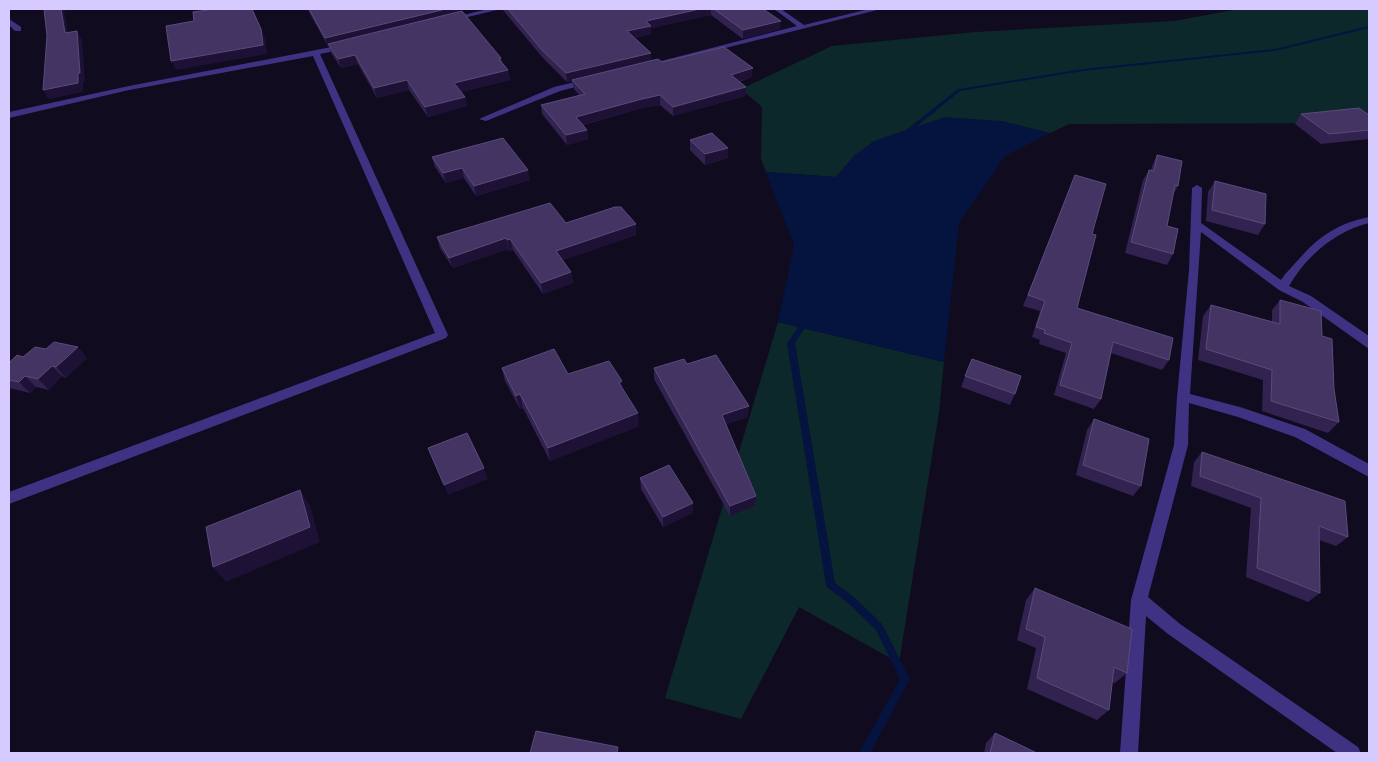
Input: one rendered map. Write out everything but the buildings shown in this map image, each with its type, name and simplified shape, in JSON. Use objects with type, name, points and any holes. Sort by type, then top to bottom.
[{"type":"street","points":[[445,21],[497,9]]},
{"type":"street","points":[[777,9],[803,27]]},
{"type":"street","points":[[642,67],[876,9]]},
{"type":"street","points":[[9,21],[18,29]]},
{"type":"street","points":[[9,115],[129,88],[316,54],[353,44]]},
{"type":"street","points":[[9,498],[442,335],[316,54]]},
{"type":"street","points":[[483,119],[557,89],[595,79]]},
{"type":"street","points":[[1129,753],[1139,600],[1181,445],[1183,397],[1194,270],[1197,188]]},
{"type":"street","points":[[1283,286],[1288,278],[1334,231],[1351,223],[1369,220]]},
{"type":"street","points":[[1196,224],[1283,286],[1307,299],[1365,339],[1369,345]]},
{"type":"street","points":[[1183,397],[1240,412],[1300,433],[1369,471]]},
{"type":"street","points":[[1139,600],[1182,635],[1352,753]]},
{"type":"green space","points":[[1240,9],[1369,9],[1369,123],[1069,124],[1050,133],[1000,121],[855,155],[836,177],[766,172],[761,159],[762,107],[741,89],[832,46],[976,32],[1174,21]]},
{"type":"green space","points":[[778,322],[944,362],[939,412],[899,663],[799,607],[741,719],[665,698]]},
{"type":"water","points":[[945,117],[1000,121],[1050,133],[1005,156],[959,223],[944,362],[778,322],[794,245],[766,172],[836,177],[855,155],[874,141]]},
{"type":"waterway","points":[[907,135],[908,131],[958,90],[1083,70],[1275,50],[1369,27]]},
{"type":"waterway","points":[[807,320],[791,343],[831,585],[851,600],[879,627],[905,679],[864,753]]}]
